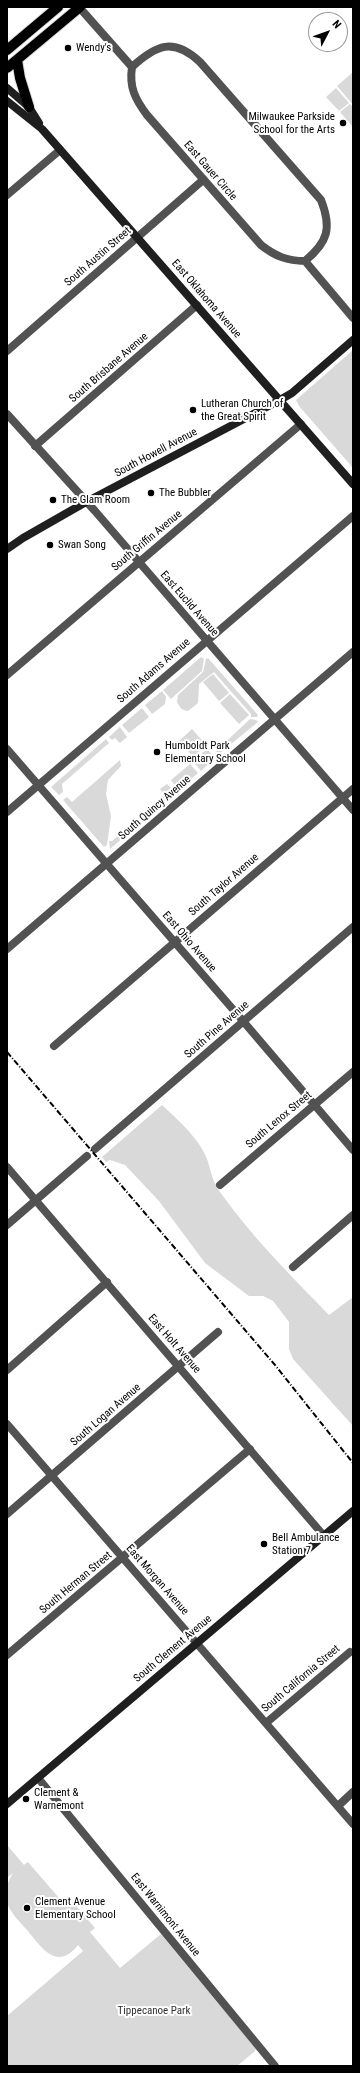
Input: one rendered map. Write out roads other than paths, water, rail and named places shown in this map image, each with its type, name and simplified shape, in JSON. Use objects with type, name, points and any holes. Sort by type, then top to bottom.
[{"type":"main road","points":[[7,50],[58,7]]},
{"type":"main road","points":[[7,68],[79,7]]},
{"type":"main road","points":[[27,33],[36,43]]},
{"type":"main road","points":[[17,60],[20,78],[29,107]]},
{"type":"street","points":[[79,7],[132,67],[153,50],[165,46],[178,47],[190,53],[200,62],[321,200],[327,216],[327,228],[324,240],[316,252],[305,261],[353,318]]},
{"type":"street","name":"East Gauer Circle","points":[[132,67],[130,79],[132,91],[137,102],[203,180],[261,245],[271,254],[281,258],[305,261]]},
{"type":"street","name":"East Oklahoma Avenue","points":[[7,88],[29,107],[42,129]]},
{"type":"street","name":"East Oklahoma Avenue","points":[[7,100],[42,129],[353,484]]},
{"type":"street","points":[[7,195],[60,150]]},
{"type":"street","name":"South Austin Street","points":[[7,351],[203,180]]},
{"type":"street","name":"South Brisbane Avenue","points":[[37,449],[197,305]]},
{"type":"street","name":"South Howell Avenue","points":[[7,549],[23,538],[86,502],[292,393],[353,340]]},
{"type":"street","name":"East Euclid Avenue","points":[[7,414],[139,562],[353,810]]},
{"type":"street","name":"South Griffin Avenue","points":[[7,675],[301,424]]},
{"type":"street","name":"South Adams Avenue","points":[[7,812],[353,516]]},
{"type":"street","name":"South Howell Avenue","points":[[7,542],[23,538]]},
{"type":"street","name":"South Quincy Avenue","points":[[7,950],[353,652]]},
{"type":"street","name":"East Ohio Avenue","points":[[7,749],[244,1021],[353,1150]]},
{"type":"street","name":"South Taylor Avenue","points":[[54,1046],[353,789]]},
{"type":"street","name":"South Pine Avenue","points":[[95,1149],[353,927]]},
{"type":"street","name":"South Lenox Street","points":[[220,1185],[353,1072]]},
{"type":"street","points":[[7,1225],[87,1156]]},
{"type":"street","name":"East Holt Avenue","points":[[7,1167],[324,1536]]},
{"type":"street","points":[[293,1267],[353,1215]]},
{"type":"street","points":[[7,1370],[107,1282]]},
{"type":"street","name":"South Logan Avenue","points":[[7,1514],[218,1332]]},
{"type":"street","name":"East Morgan Avenue","points":[[7,1424],[353,1824]]},
{"type":"street","name":"South Herman Street","points":[[7,1655],[250,1449]]},
{"type":"street","name":"South Clement Avenue","points":[[7,1804],[353,1511]]},
{"type":"street","name":"South California Street","points":[[266,1723],[350,1652]]},
{"type":"street","name":"East Warnimont Avenue","points":[[38,1778],[275,2066]]},
{"type":"street","points":[[338,1806],[353,1792]]},
{"type":"railway","points":[[7,1052],[275,1365],[353,1463]]},
{"type":"place","name":"Wendy's","points":[[68,48]]},
{"type":"place","name":"Milwaukee Parkside School for the Arts","points":[[343,123]]},
{"type":"place","name":"Lutheran Church of the Great Spirit","points":[[193,410]]},
{"type":"place","name":"The Bubbler","points":[[151,493]]},
{"type":"place","name":"The Glam Room","points":[[53,500]]},
{"type":"place","name":"Swan Song","points":[[50,545]]},
{"type":"place","name":"Humboldt Park Elementary School","points":[[157,752]]},
{"type":"place","name":"Bell Ambulance Station 7","points":[[264,1544]]},
{"type":"place","name":"Clement & Warnemont","points":[[26,1799]]},
{"type":"place","name":"Clement Avenue Elementary School","points":[[27,1908]]},
{"type":"park label","name":"Tippecanoe Park","points":[[154,2011]]}]
